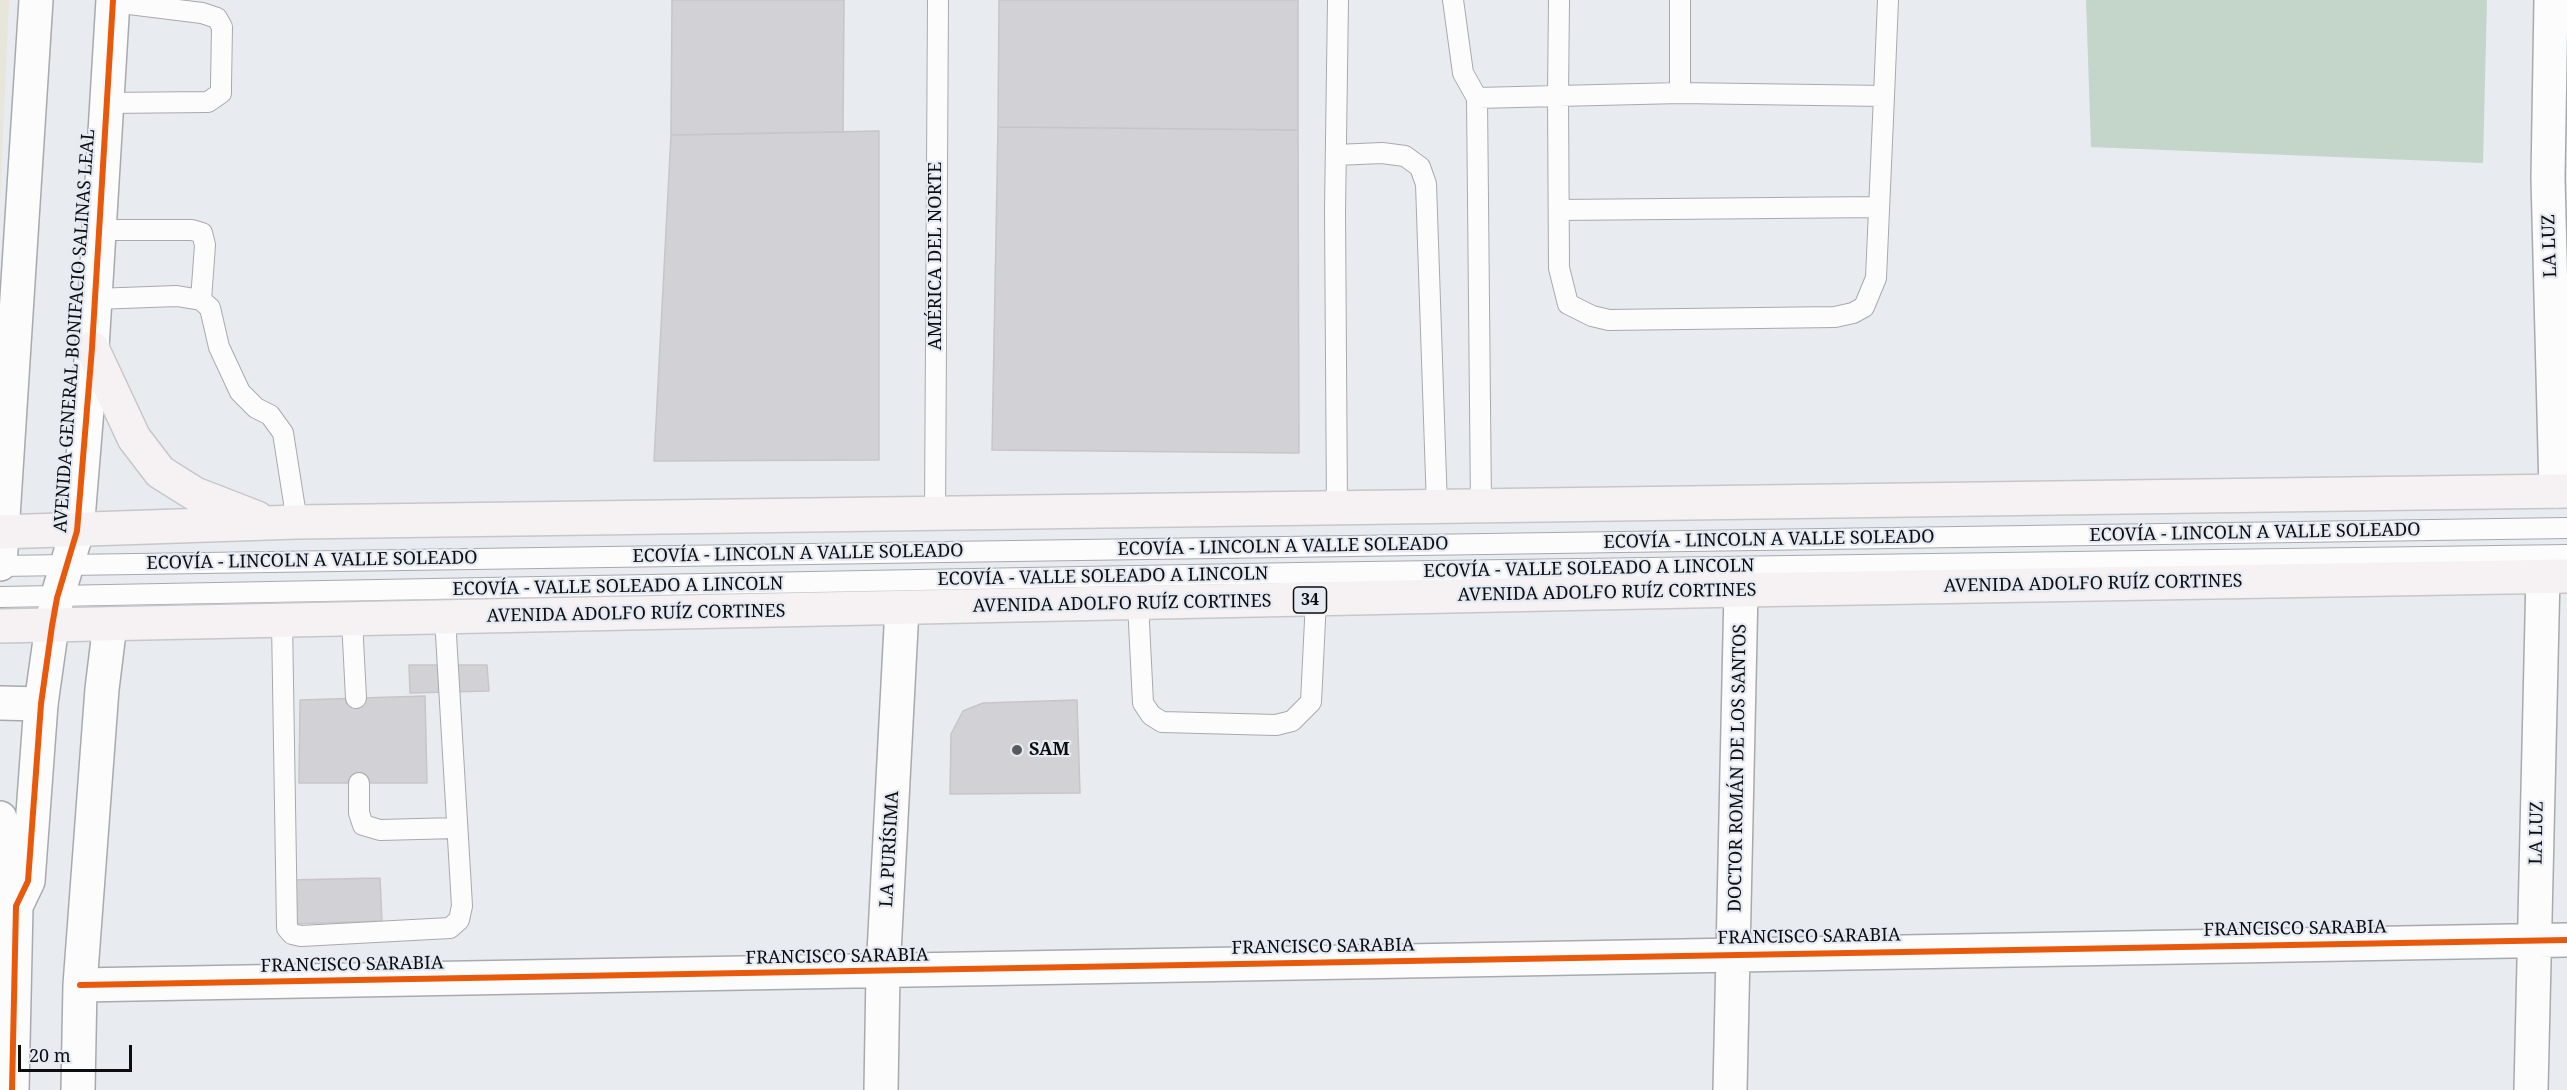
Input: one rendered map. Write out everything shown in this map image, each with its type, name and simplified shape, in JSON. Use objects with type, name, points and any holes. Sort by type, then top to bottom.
[{"type":"main road","points":[[92,348],[134,438],[160,472],[195,494],[283,523]]},
{"type":"main road","points":[[1,548],[77,531],[283,523],[2562,491]]},
{"type":"main road","name":"AVENIDA ADOLFO RUÍZ CORTINES","points":[[0,626],[55,612],[110,624],[352,620],[1316,600],[2559,569]]},
{"type":"street","points":[[1,548],[36,0]]},
{"type":"street","name":"LA LUZ","points":[[2551,0],[2557,178],[2562,491]]},
{"type":"street","name":"AVENIDA GENERAL BONIFACIO SALINAS LEAL","points":[[12,1090],[10,918],[28,881],[41,704],[55,612],[77,531],[92,348],[113,1]]},
{"type":"street","name":"LA LUZ","points":[[2531,1090],[2535,940],[2559,569]]},
{"type":"street","name":"DOCTOR ROMÁN DE LOS SANTOS","points":[[1730,1090],[1741,590]]},
{"type":"street","name":"LA PURÍSIMA","points":[[881,1090],[884,972],[902,609]]},
{"type":"street","points":[[78,1090],[80,985],[102,689],[110,624]]},
{"type":"street","points":[[0,703],[41,704]]},
{"type":"street","points":[[0,818],[1,882],[10,918]]},
{"type":"street","name":"FRANCISCO SARABIA","points":[[80,985],[2567,940]]},
{"type":"lane","name":"AMÉRICA DEL NORTE","points":[[935,513],[938,0]]},
{"type":"lane","points":[[1336,508],[1338,0]]},
{"type":"lane","points":[[1453,0],[1463,73],[1477,98],[1480,506]]},
{"type":"lane","points":[[1559,0],[1558,268],[1568,304],[1592,316],[1610,320],[1835,317],[1853,314],[1864,307],[1876,278],[1888,0]]},
{"type":"lane","points":[[1680,0],[1680,93]]},
{"type":"lane","points":[[107,103],[208,102],[221,93],[222,27],[217,18],[202,13],[113,1]]},
{"type":"lane","points":[[1477,98],[1680,93],[1884,96]]},
{"type":"lane","points":[[1336,155],[1382,153],[1405,156],[1420,167],[1426,184],[1437,507]]},
{"type":"lane","points":[[1559,210],[1879,207]]},
{"type":"lane","points":[[99,230],[192,230],[202,233],[205,245],[201,300]]},
{"type":"lane","points":[[95,299],[177,296],[201,300],[210,308],[219,346],[240,392],[256,408],[270,415],[283,433],[283,523]]},
{"type":"lane","name":"ECOVÍA - LINCOLN A VALLE SOLEADO","points":[[1,548],[68,564],[2567,528]]},
{"type":"lane","name":"ECOVÍA - VALLE SOLEADO A LINCOLN","points":[[0,597],[55,612],[1309,573],[2559,569]]},
{"type":"lane","points":[[1138,603],[1143,703],[1151,715],[1162,722],[1276,725],[1292,721],[1311,702],[1316,600]]},
{"type":"lane","points":[[282,621],[287,928],[292,934],[302,936],[450,928],[459,921],[462,906],[445,618]]},
{"type":"lane","points":[[352,620],[356,698]]},
{"type":"lane","points":[[359,783],[359,813],[363,825],[380,830],[457,828]]},
{"type":"shaded area","points":[[0,0],[9,0],[0,201]]},
{"type":"green space","points":[[2086,0],[2487,0],[2483,163],[2091,147]]},
{"type":"building","points":[[672,0],[844,0],[843,132],[671,135]]},
{"type":"building","points":[[999,0],[1298,0],[1298,130],[998,127]]},
{"type":"building","points":[[998,127],[1298,130],[1299,453],[992,450]]},
{"type":"building","points":[[879,131],[879,460],[654,461],[671,135]]},
{"type":"building","points":[[409,665],[487,665],[489,691],[410,693]]},
{"type":"building","points":[[425,696],[427,783],[299,783],[300,700]]},
{"type":"building","points":[[1077,700],[1080,793],[950,794],[951,734],[963,711],[983,703]]},
{"type":"building","points":[[380,878],[382,921],[290,924],[289,880]]},
{"type":"cycle path","points":[[12,1090],[16,906],[28,881],[41,704],[52,626],[57,598],[77,531],[92,348],[113,0]]},
{"type":"cycle path","points":[[80,985],[2567,940]]},
{"type":"place","name":"SAM","points":[[1017,750]]}]
